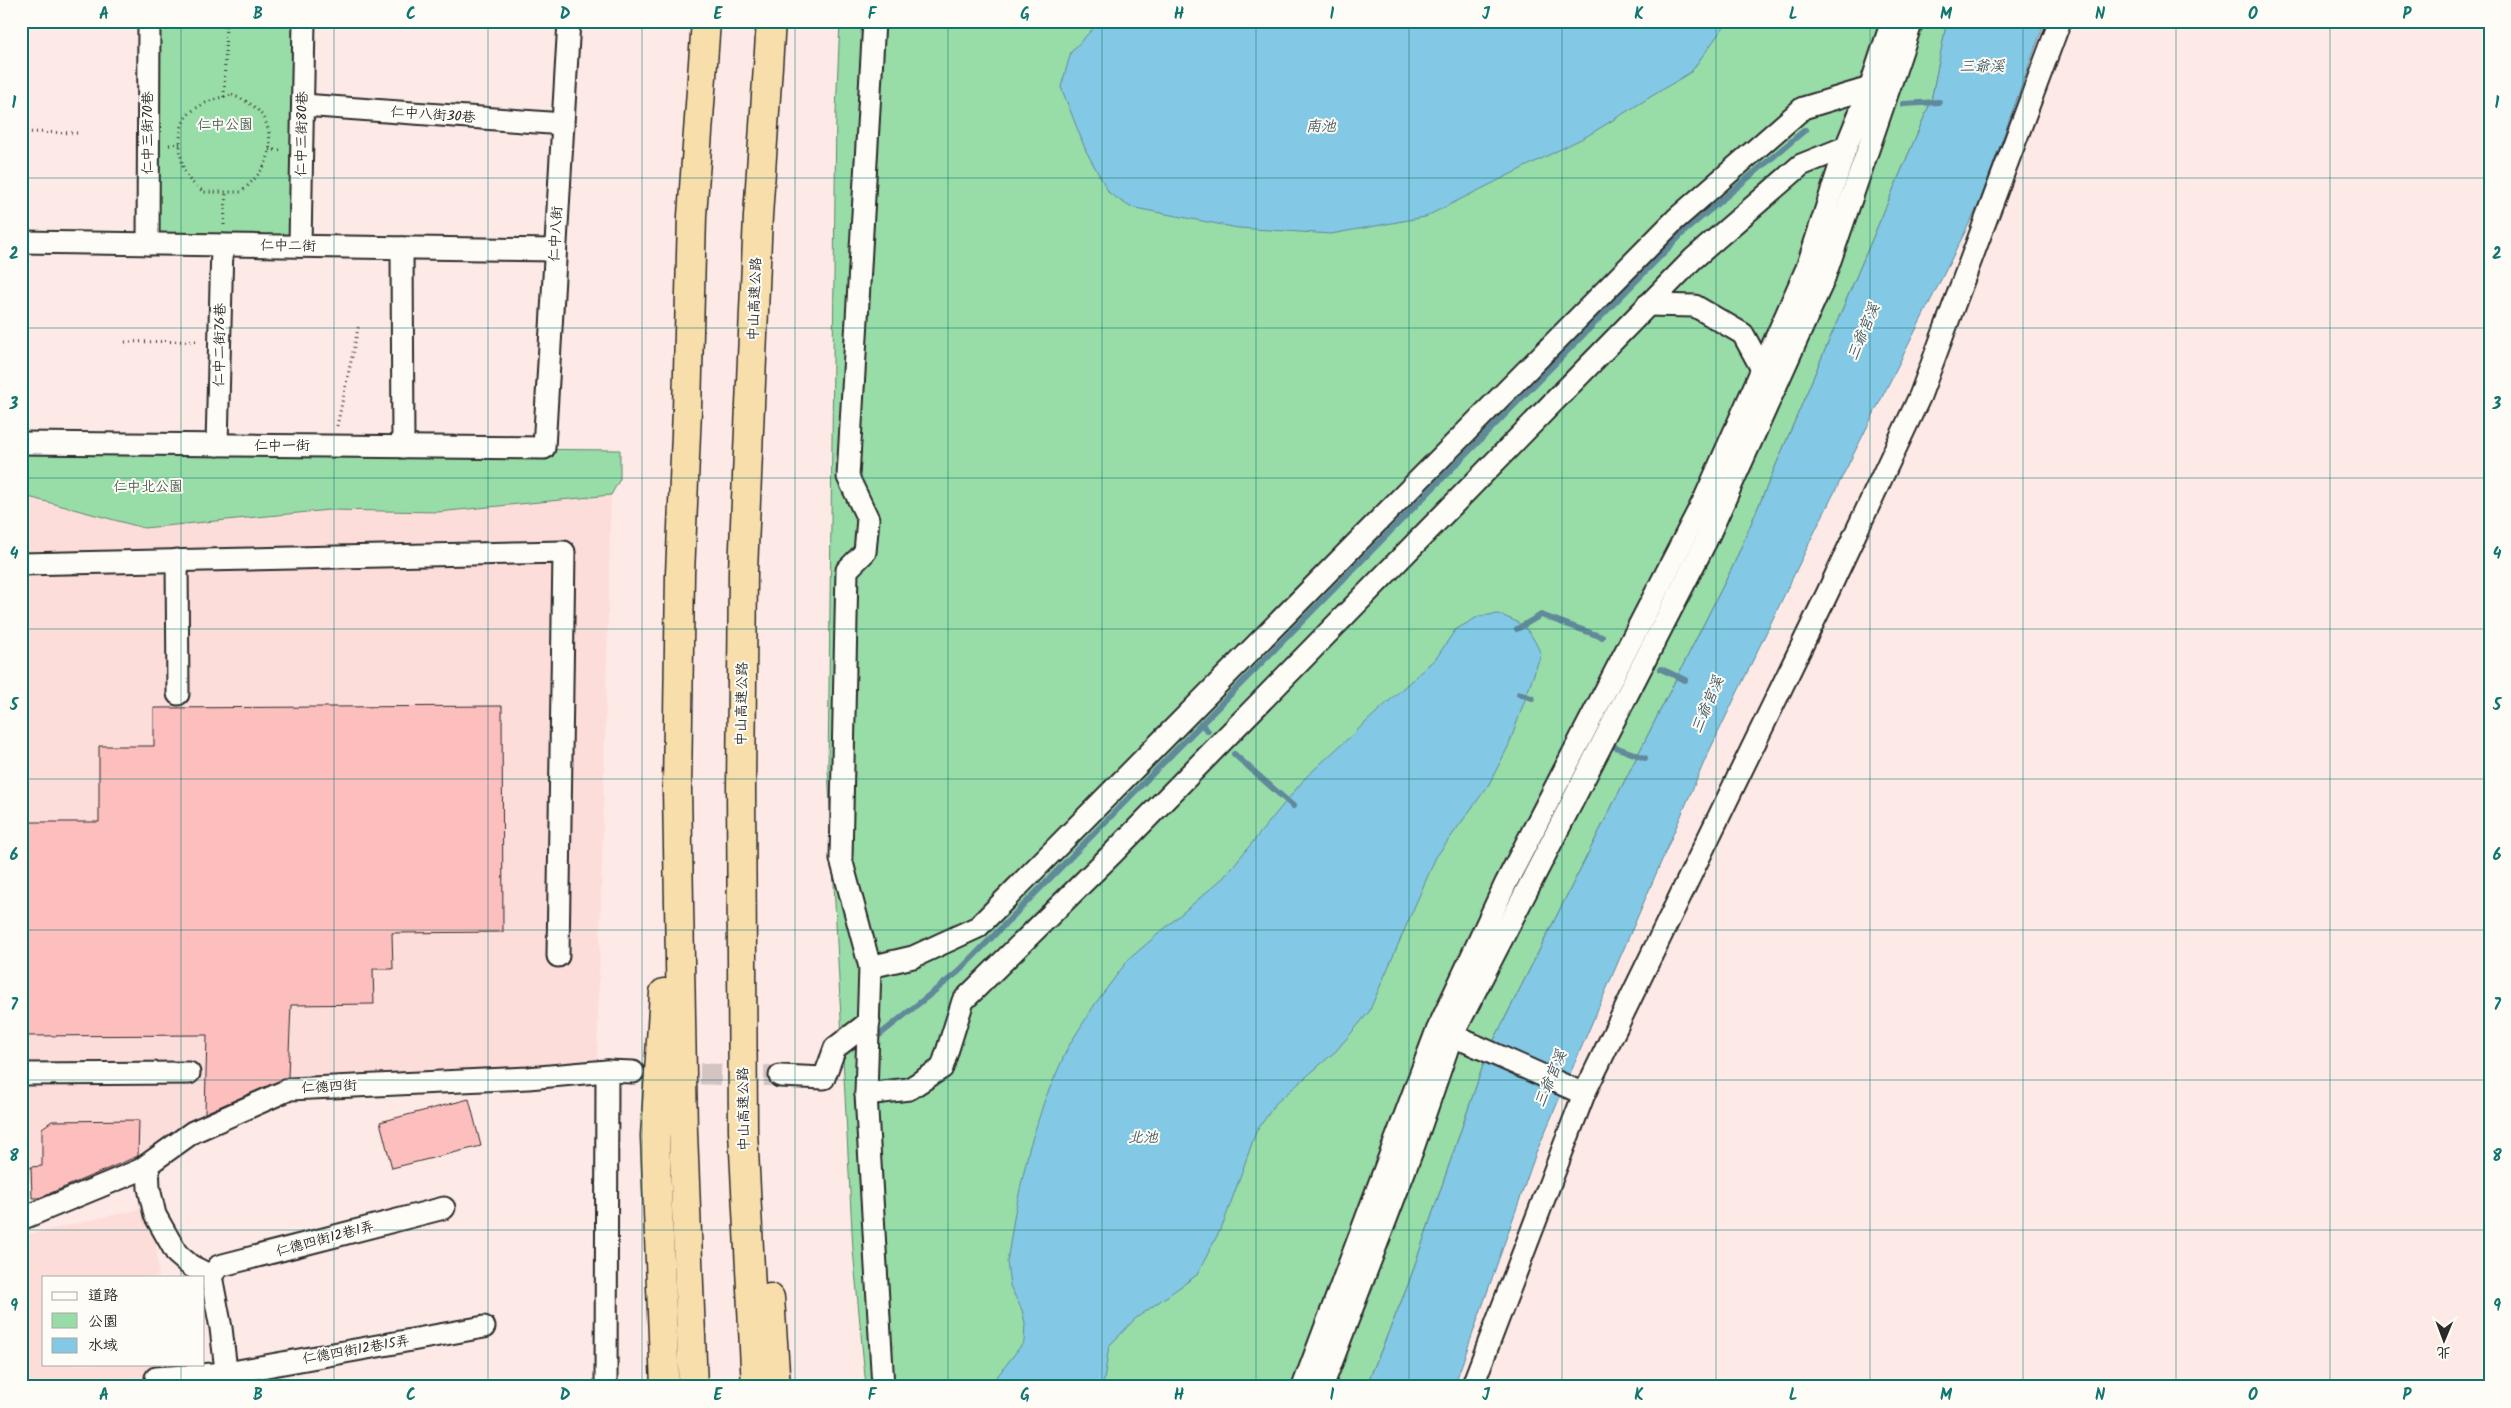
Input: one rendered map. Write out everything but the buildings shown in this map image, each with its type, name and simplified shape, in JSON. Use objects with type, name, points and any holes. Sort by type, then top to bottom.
[{"type":"highway","points":[[693,1387],[683,1132],[677,789],[680,574],[692,216],[706,21]]},
{"type":"highway","name":"中山高速公路","points":[[756,1387],[744,1131],[740,788],[743,571],[758,216],[771,21]]},
{"type":"highway","points":[[665,1387],[655,1136],[677,789]]},
{"type":"highway","points":[[744,1131],[769,1285],[776,1387]]},
{"type":"street","name":"仁中三街70巷","points":[[148,244],[149,21]]},
{"type":"street","name":"仁中三街80巷","points":[[300,246],[304,21]]},
{"type":"street","name":"仁中八街","points":[[544,448],[569,21]]},
{"type":"street","points":[[874,21],[848,477],[868,519],[865,552],[847,570],[841,859],[870,967],[866,1094],[883,1387]]},
{"type":"street","points":[[1322,1387],[1412,1151],[1506,883],[1705,498],[1807,268],[1846,147],[1870,88],[1892,21]]},
{"type":"street","points":[[1303,1387],[1451,1037],[1706,541],[1823,281],[1912,21]]},
{"type":"street","points":[[1472,1387],[1578,1090],[1827,594],[1920,396],[2060,21]]},
{"type":"street","points":[[870,967],[913,957],[978,927],[1676,219],[1803,108],[1870,88]]},
{"type":"street","name":"仁中八街30巷","points":[[302,105],[563,124]]},
{"type":"street","points":[[866,1094],[909,1089],[942,1068],[962,1000],[1113,853],[1693,259],[1801,165],[1846,147]]},
{"type":"street","name":"仁中二街","points":[[21,242],[555,250]]},
{"type":"street","name":"仁中二街76巷","points":[[217,445],[222,245]]},
{"type":"street","points":[[402,248],[403,447]]},
{"type":"street","points":[[1647,305],[1695,306],[1743,334],[1762,369]]},
{"type":"street","name":"仁中一街","points":[[21,443],[544,448]]},
{"type":"street","points":[[21,564],[564,552],[558,956]]},
{"type":"street","points":[[177,560],[178,694]]},
{"type":"street","points":[[780,1076],[824,1078],[835,1048],[869,1022]]},
{"type":"street","points":[[1451,1037],[1578,1090]]},
{"type":"street","points":[[606,1387],[607,1071]]},
{"type":"street","name":"仁德四街","points":[[21,1219],[140,1170],[193,1132],[290,1089],[528,1078],[607,1071],[633,1072]]},
{"type":"street","points":[[21,1074],[188,1073]]},
{"type":"street","points":[[148,1165],[149,1188],[155,1215],[177,1254],[191,1266],[210,1276],[228,1380]]},
{"type":"street","name":"仁德四街12巷1弄","points":[[210,1276],[219,1266],[444,1208]]},
{"type":"street","name":"仁德四街12巷15弄","points":[[156,1378],[228,1380],[484,1327]]},
{"type":"path","points":[[224,97],[226,21]]},
{"type":"path","points":[[232,95],[254,106],[266,120],[271,141],[266,164],[254,179],[241,192],[226,193],[204,192],[188,178],[181,157],[180,136],[186,117],[212,99],[232,95]]},
{"type":"path","points":[[21,132],[81,134]]},
{"type":"path","points":[[222,245],[226,193]]},
{"type":"path","points":[[332,446],[359,324]]},
{"type":"path","points":[[125,342],[220,340]]},
{"type":"shaded area","points":[[21,495],[144,528],[329,510],[438,512],[611,495],[597,1064],[288,1080],[138,1164],[50,1198],[32,1198],[31,1182],[21,1182]]},
{"type":"shaded area","points":[[153,1206],[159,1276],[42,1276],[42,1366],[166,1366],[168,1387],[21,1387],[21,1236]]},
{"type":"green space","name":"仁中公園","points":[[149,21],[304,21],[300,246],[148,244]]},
{"type":"green space","points":[[840,21],[1947,21],[1931,101],[1733,566],[1487,1054],[1408,1285],[1366,1387],[866,1387],[853,1250],[828,769],[836,112]]},
{"type":"green space","name":"仁中北公園","points":[[21,445],[620,450],[620,479],[611,495],[438,512],[329,510],[144,528],[21,495]]},
{"type":"water","name":"南池","points":[[1100,21],[1728,21],[1691,72],[1587,136],[1425,217],[1331,234],[1238,228],[1130,207],[1109,193],[1086,151],[1061,87],[1071,52]]},
{"type":"water","name":"三爺溪","points":[[1947,21],[2045,21],[1979,204],[1817,527],[1705,760],[1536,1153],[1454,1387],[1366,1387],[1408,1285],[1487,1054],[1733,566],[1931,101]]},
{"type":"water","name":"北池","points":[[1498,614],[1525,628],[1533,638],[1541,654],[1509,745],[1488,786],[1436,857],[1369,1012],[1336,1051],[1276,1103],[1256,1132],[1224,1222],[1197,1275],[1135,1319],[1109,1346],[1103,1387],[989,1387],[1024,1342],[1025,1323],[1022,1310],[1010,1286],[1007,1262],[1015,1212],[1029,1149],[1045,1099],[1068,1047],[1095,1004],[1128,960],[1224,877],[1306,777],[1437,657],[1455,630],[1479,616]]},
{"type":"waterway","points":[[1903,104],[1939,102]]},
{"type":"waterway","points":[[877,1037],[958,972],[1686,230],[1805,130]]},
{"type":"waterway","points":[[1517,629],[1541,615],[1602,637]]},
{"type":"waterway","points":[[1661,669],[1685,680]]},
{"type":"waterway","points":[[1519,694],[1532,698]]},
{"type":"waterway","points":[[1201,724],[1208,731]]},
{"type":"waterway","points":[[1615,747],[1645,758]]},
{"type":"waterway","points":[[1234,754],[1293,806]]},
{"type":"tunnel","points":[[668,1073],[780,1076]]},
{"type":"water label","name":"三爺宮溪","points":[[1864,332]]},
{"type":"water label","name":"三爺宮溪","points":[[1708,705]]},
{"type":"water label","name":"三爺宮溪","points":[[1551,1079]]}]
